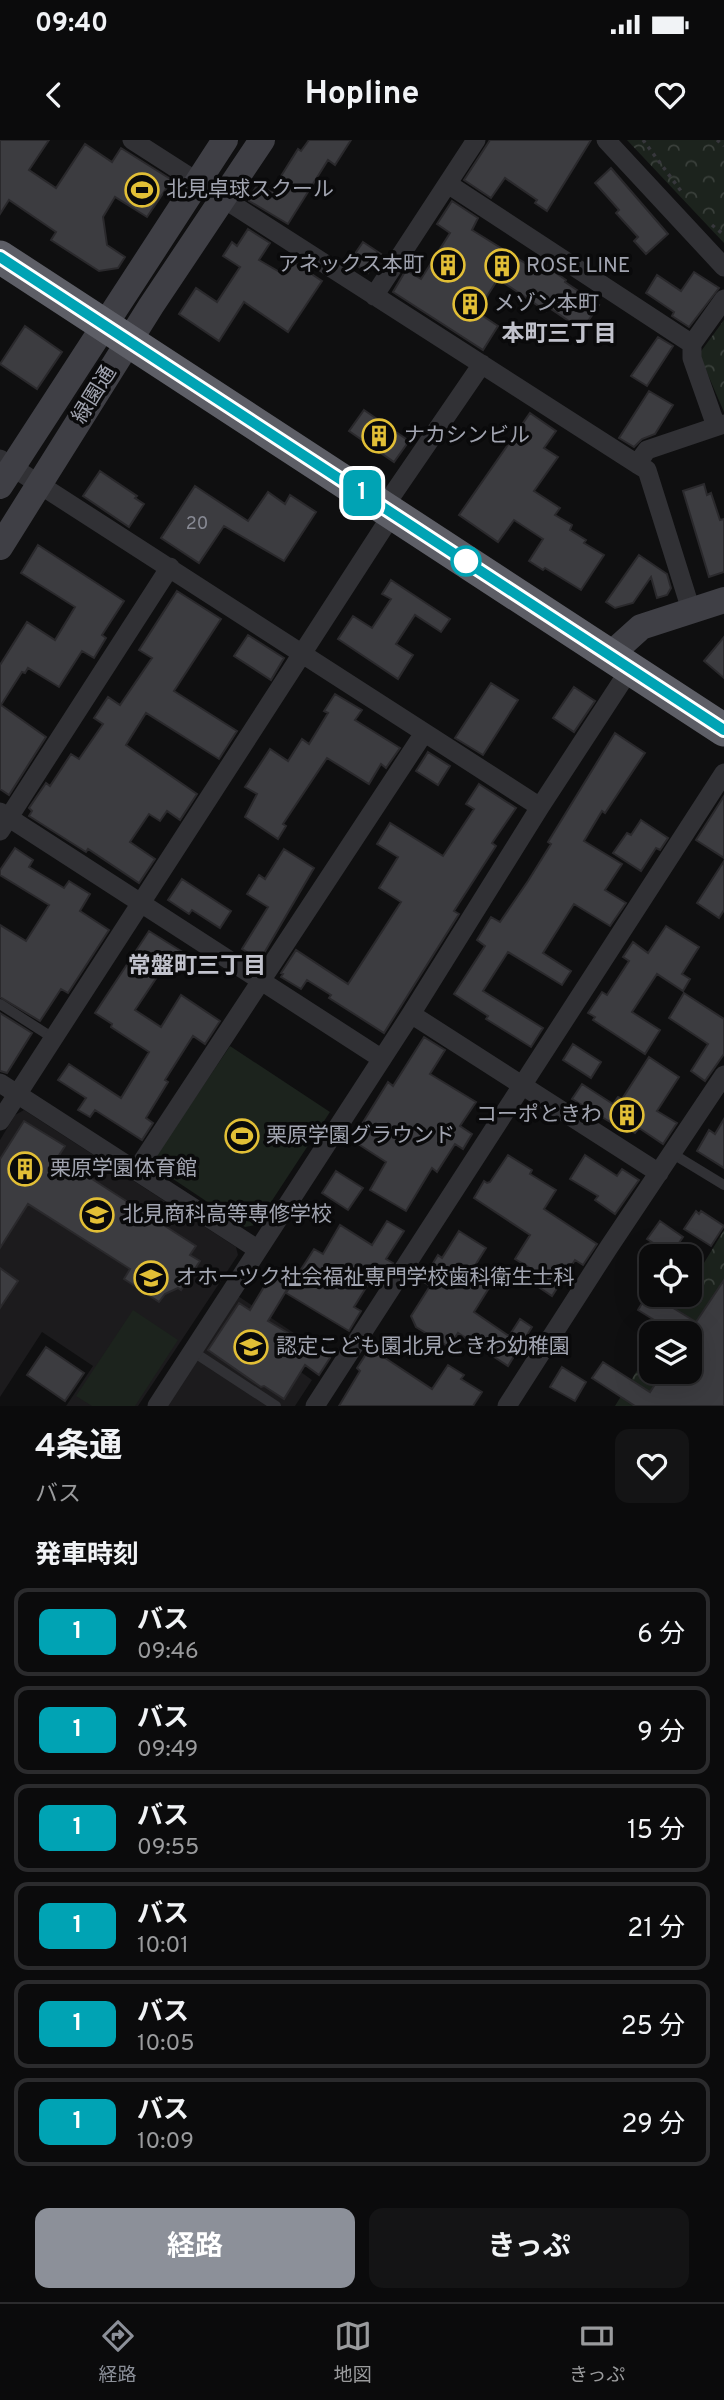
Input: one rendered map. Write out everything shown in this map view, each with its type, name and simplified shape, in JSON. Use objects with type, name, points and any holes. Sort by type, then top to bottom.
[{"type":"highway","points":[[0,257],[724,730]]},
{"type":"street","points":[[132,140],[647,470],[691,610]]},
{"type":"street","name":"緑園通","points":[[0,547],[40,485],[117,333],[198,183],[225,140]]},
{"type":"street","name":"緑園通","points":[[4,470],[117,333],[151,306],[262,140]]},
{"type":"street","points":[[374,296],[476,140]]},
{"type":"street","points":[[606,140],[724,267]]},
{"type":"street","points":[[448,184],[692,344]]},
{"type":"street","points":[[637,464],[647,450],[720,425],[692,358],[692,344],[724,299]]},
{"type":"street","points":[[0,1121],[482,364]]},
{"type":"street","points":[[4,470],[40,485],[540,807]]},
{"type":"street","points":[[170,567],[3,820],[261,979],[382,1059]]},
{"type":"street","points":[[157,1406],[411,1014],[540,807],[641,627],[724,600]]},
{"type":"street","points":[[136,1171],[424,733]]},
{"type":"street","points":[[315,1406],[724,773]]},
{"type":"street","points":[[411,1014],[659,1173]]},
{"type":"street","points":[[507,1406],[724,1075]]},
{"type":"street","points":[[0,1083],[257,1249]]},
{"type":"lane","points":[[0,1004],[53,1038]]},
{"type":"lane","points":[[673,1154],[724,1185]]},
{"type":"lane","points":[[192,1351],[276,1406]]},
{"type":"path","points":[[643,140],[687,197]]},
{"type":"path","points":[[717,140],[724,146]]},
{"type":"path","points":[[704,216],[724,235]]},
{"type":"shaded area","points":[[24,1110],[236,1247],[238,1255],[138,1406],[66,1406],[93,1366],[42,1332],[0,1397],[0,1140],[15,1115]]},
{"type":"shaded area","name":"認定こども園北見ときわ幼稚園","points":[[238,1296],[303,1339],[287,1362],[312,1380],[295,1406],[165,1406]]},
{"type":"green space","points":[[627,140],[724,140],[724,243]]},
{"type":"green space","points":[[724,320],[724,412],[699,354]]},
{"type":"green space","name":"栗原学園グラウンド","points":[[230,1046],[330,1112],[256,1225],[245,1227],[155,1167],[153,1160]]},
{"type":"green space","points":[[724,1230],[724,1406],[615,1406],[639,1367],[639,1384],[702,1384],[702,1321],[668,1321],[676,1307],[702,1307],[702,1266]]},
{"type":"green space","points":[[133,1310],[178,1340],[135,1406],[92,1406],[76,1396]]},
{"type":"building","points":[[0,140],[49,140],[29,170],[56,188],[85,144],[112,162],[121,148],[172,180],[147,217],[115,197],[103,217],[107,245],[125,257],[118,268],[99,271],[51,240],[56,232],[9,200],[0,214]]},
{"type":"building","points":[[309,140],[351,140],[335,165],[328,160],[288,224],[249,201],[249,198],[258,184],[271,192],[298,149],[301,151]]},
{"type":"building","points":[[490,140],[591,140],[547,211],[535,203],[537,200],[505,178],[491,198],[464,180]]},
{"type":"building","points":[[611,168],[668,234],[646,254],[634,241],[638,237],[616,213],[619,210],[595,183]]},
{"type":"building","points":[[452,201],[478,218],[472,230],[541,273],[546,266],[599,305],[582,330],[548,307],[546,311],[498,279],[477,312],[498,326],[483,350],[393,292],[406,270],[421,279],[450,233],[437,224]]},
{"type":"building","points":[[248,229],[270,243],[259,260],[283,274],[292,261],[322,281],[288,332],[244,302],[219,341],[179,314],[196,288],[217,302],[240,267],[223,256],[232,242],[237,246]]},
{"type":"building","points":[[363,242],[381,254],[368,273],[350,261]]},
{"type":"building","points":[[694,272],[719,288],[689,327],[672,316],[674,312],[646,293],[657,275],[681,291]]},
{"type":"building","points":[[25,326],[62,352],[37,389],[0,364]]},
{"type":"building","points":[[658,337],[673,346],[647,386],[631,376]]},
{"type":"building","points":[[649,391],[673,405],[655,434],[642,439],[634,447],[619,438]]},
{"type":"building","name":"ナカシンビル","points":[[364,410],[409,441],[394,462],[349,431]]},
{"type":"building","points":[[530,413],[556,431],[544,448],[558,457],[534,491],[560,508],[555,515],[572,525],[570,530],[586,540],[584,543],[604,555],[581,590],[529,561],[543,539],[514,520],[498,542],[459,515]]},
{"type":"building","points":[[100,471],[137,496],[135,498],[144,504],[129,527],[83,496]]},
{"type":"building","points":[[704,484],[707,495],[711,493],[720,520],[724,519],[724,572],[709,577],[683,491]]},
{"type":"building","points":[[195,486],[248,521],[268,492],[285,504],[290,495],[316,512],[284,561],[224,526],[199,563],[161,538]]},
{"type":"building","points":[[38,545],[124,601],[102,635],[106,638],[94,658],[82,651],[59,687],[28,668],[25,673],[22,672],[1,705],[46,737],[9,795],[0,789],[0,665],[27,622],[55,640],[75,607],[21,573]]},
{"type":"building","points":[[639,555],[667,574],[671,588],[667,595],[657,598],[651,577],[633,603],[615,608],[606,602]]},
{"type":"building","points":[[391,580],[450,619],[441,632],[415,615],[396,644],[413,655],[398,679],[338,639],[353,616],[372,628],[391,599],[382,594]]},
{"type":"building","points":[[177,591],[221,619],[174,691],[237,731],[219,759],[146,713],[126,745],[197,794],[180,820],[167,811],[160,821],[149,814],[130,842],[155,859],[139,883],[88,849],[86,852],[29,816],[32,811],[29,808],[46,783],[50,786],[71,754],[79,759],[103,724],[94,718],[108,697],[120,705],[152,658],[139,650]]},
{"type":"building","points":[[248,635],[284,658],[271,680],[234,656]]},
{"type":"building","points":[[724,637],[724,678],[704,661]]},
{"type":"building","points":[[491,683],[518,700],[483,755],[455,738]]},
{"type":"building","points":[[574,687],[595,701],[574,732],[553,718]]},
{"type":"building","points":[[335,694],[362,710],[355,720],[400,748],[386,768],[381,764],[369,784],[327,758],[283,824],[286,826],[278,839],[245,817],[257,794],[245,787],[270,749],[288,761],[302,739],[309,744],[328,713],[324,711]]},
{"type":"building","points":[[615,733],[645,753],[605,813],[602,811],[584,841],[622,864],[605,890],[626,903],[610,926],[574,904],[543,953],[571,971],[562,985],[508,952],[483,991],[543,1028],[531,1047],[486,1019],[488,1016],[454,994],[485,946],[477,940],[491,917],[500,922],[528,881],[551,844],[548,842]]},
{"type":"building","points":[[428,752],[450,766],[438,785],[416,771]]},
{"type":"building","points":[[479,784],[516,808],[492,843],[496,846],[454,911],[459,914],[384,1033],[329,998],[331,995],[307,980],[301,989],[281,977],[296,950],[348,984],[401,902],[379,888],[398,857],[377,844],[390,823],[443,856],[474,809],[466,804]]},
{"type":"building","points":[[724,796],[724,858],[696,840]]},
{"type":"building","points":[[641,820],[668,838],[660,850],[656,848],[641,871],[613,853],[627,833],[631,835]]},
{"type":"building","points":[[15,848],[33,860],[29,867],[64,888],[69,881],[90,894],[80,911],[109,930],[68,993],[61,989],[40,1021],[0,997],[0,925],[26,941],[49,905],[0,875],[0,870]]},
{"type":"building","points":[[284,849],[314,868],[260,960],[242,949],[268,907],[247,894],[259,875],[265,879]]},
{"type":"building","points":[[724,861],[724,910],[719,918],[697,903]]},
{"type":"building","points":[[182,879],[231,911],[220,928],[192,910],[189,914],[168,900]]},
{"type":"building","points":[[666,926],[699,947],[682,974],[690,979],[683,991],[657,974],[632,1012],[660,1030],[645,1054],[593,1020],[595,1017],[588,1013],[602,992],[607,995],[629,961],[623,957],[633,942],[648,953]]},
{"type":"building","points":[[149,931],[189,956],[178,973],[165,965],[135,1010],[161,1027],[181,995],[220,1021],[205,1044],[193,1036],[165,1080],[168,1082],[146,1118],[153,1123],[142,1140],[95,1110],[90,1117],[78,1110],[86,1098],[58,1080],[69,1064],[121,1098],[149,1052],[95,1013]]},
{"type":"building","points":[[684,993],[724,1019],[724,1054],[705,1081],[691,1071],[708,1044],[669,1018]]},
{"type":"building","points":[[0,1013],[32,1033],[7,1073],[0,1071]]},
{"type":"building","points":[[424,1037],[445,1050],[430,1074],[476,1102],[460,1126],[472,1134],[463,1149],[455,1144],[437,1172],[432,1168],[406,1211],[370,1190],[386,1162],[352,1140],[388,1082],[393,1086]]},
{"type":"building","points":[[573,1044],[601,1062],[591,1078],[563,1060]]},
{"type":"building","points":[[649,1057],[679,1077],[657,1111],[677,1123],[663,1144],[639,1128],[635,1133],[627,1128],[625,1131],[572,1099],[582,1084],[613,1104],[618,1097],[622,1099]]},
{"type":"building","points":[[724,1119],[724,1168],[697,1151],[709,1130],[715,1134]]},
{"type":"building","points":[[24,1121],[65,1146],[58,1157],[196,1246],[190,1255],[200,1261],[181,1290],[178,1288],[165,1294],[159,1302],[124,1279],[130,1269],[28,1204],[0,1248],[0,1159]]},
{"type":"building","points":[[508,1155],[532,1170],[530,1174],[556,1190],[544,1209],[597,1244],[583,1265],[575,1260],[552,1296],[537,1286],[543,1276],[515,1259],[530,1235],[474,1198],[484,1181],[490,1182]]},
{"type":"building","points":[[585,1155],[617,1176],[622,1169],[639,1180],[615,1214],[595,1200],[598,1196],[570,1179]]},
{"type":"building","points":[[336,1171],[363,1188],[348,1210],[322,1193]]},
{"type":"building","points":[[696,1211],[699,1214],[701,1211],[724,1226],[711,1246],[684,1229]]},
{"type":"building","points":[[387,1221],[404,1231],[386,1259],[393,1263],[380,1282],[372,1278],[354,1307],[361,1311],[349,1331],[286,1293],[314,1249],[323,1254],[340,1225],[372,1245]]},
{"type":"building","points":[[660,1221],[683,1237],[678,1244],[655,1244],[647,1239]]},
{"type":"building","points":[[459,1231],[486,1248],[469,1275],[489,1288],[474,1312],[509,1336],[520,1319],[532,1327],[508,1366],[458,1333],[449,1347],[416,1327],[411,1316],[430,1286],[422,1281],[438,1255],[442,1258]]},
{"type":"building","points":[[0,1268],[18,1281],[0,1308]]},
{"type":"building","points":[[273,1272],[291,1283],[268,1321],[330,1358],[319,1375],[305,1365],[284,1399],[264,1386],[261,1387],[208,1350],[239,1303],[250,1310]]},
{"type":"building","points":[[724,1280],[724,1406],[635,1406],[592,1378],[603,1362],[650,1392],[655,1384],[702,1384],[702,1321],[697,1321]]},
{"type":"building","points":[[640,1307],[672,1307],[694,1321],[656,1321],[638,1310]]},
{"type":"building","points":[[46,1347],[84,1373],[65,1401],[27,1375]]},
{"type":"building","points":[[370,1348],[432,1389],[448,1365],[464,1375],[461,1379],[482,1392],[473,1406],[339,1406]]},
{"type":"building","points":[[562,1367],[586,1382],[575,1401],[550,1387]]},
{"type":"bus line","name":"1","points":[[0,257],[724,730]]},
{"type":"place","name":"北見卓球スクール","points":[[142,190]]},
{"type":"place","name":"アネックス本町","points":[[448,265]]},
{"type":"place","name":"ROSE LINE","points":[[502,266]]},
{"type":"place","name":"メゾン本町","points":[[470,304]]},
{"type":"place","name":"ナカシンビル","points":[[379,436]]},
{"type":"place","name":"コーポときわ","points":[[627,1115]]},
{"type":"place","name":"栗原学園グラウンド","points":[[242,1136]]},
{"type":"place","name":"栗原学園体育館","points":[[25,1169]]},
{"type":"place","name":"北見商科高等専修学校","points":[[97,1215]]},
{"type":"place","name":"オホーツク社会福祉専門学校歯科衛生士科","points":[[151,1278]]},
{"type":"place","name":"認定こども園北見ときわ幼稚園","points":[[251,1347]]},
{"type":"district","name":"本町三丁目","points":[[559,335]]},
{"type":"district","name":"常盤町三丁目","points":[[197,967]]}]
